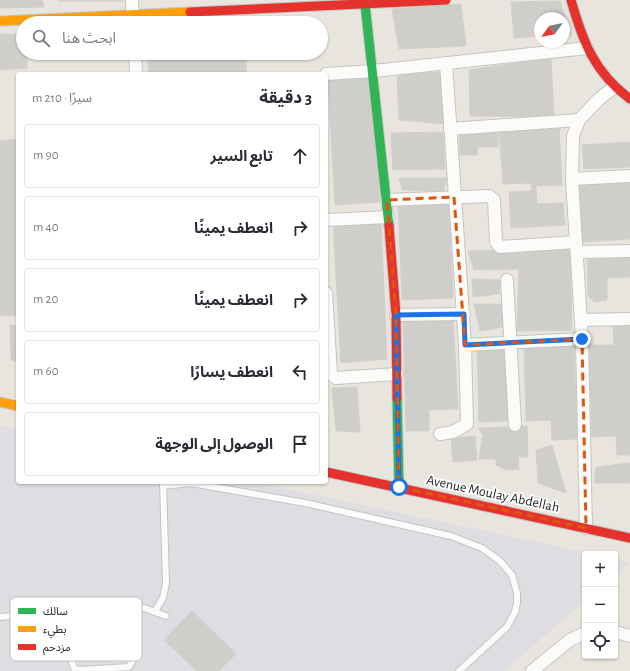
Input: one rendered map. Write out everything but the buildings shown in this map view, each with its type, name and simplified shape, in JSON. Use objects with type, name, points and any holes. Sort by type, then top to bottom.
[{"type":"street","points":[[132,0],[133,16]]},
{"type":"street","points":[[179,16],[446,0]]},
{"type":"street","points":[[571,0],[582,38],[594,63],[613,88],[630,99]]},
{"type":"street","points":[[365,4],[374,71],[387,200],[396,315],[399,487]]},
{"type":"street","points":[[0,21],[16,21]]},
{"type":"street","points":[[328,74],[374,71],[587,48]]},
{"type":"street","points":[[135,60],[136,72]]},
{"type":"street","points":[[440,434],[453,432],[467,424],[464,314],[454,197],[446,63]]},
{"type":"street","points":[[586,528],[582,339],[572,179],[573,136],[579,120],[598,100],[613,88]]},
{"type":"street","points":[[450,129],[579,120]]},
{"type":"street","points":[[572,179],[630,176]]},
{"type":"street","points":[[387,200],[492,197],[494,200],[496,242],[500,247],[576,247],[630,251]]},
{"type":"street","points":[[328,220],[388,217]]},
{"type":"street","points":[[507,280],[515,426]]},
{"type":"street","points":[[396,315],[464,314]]},
{"type":"street","points":[[581,320],[630,319]]},
{"type":"street","points":[[328,332],[330,371],[333,377],[397,374]]},
{"type":"street","points":[[465,345],[582,339]]},
{"type":"street","points":[[0,402],[16,406]]},
{"type":"street","name":"Avenue Moulay Abdellah","points":[[328,472],[630,538]]},
{"type":"street","points":[[618,633],[630,636]]},
{"type":"street","points":[[532,671],[570,640],[582,634]]},
{"type":"lane","points":[[155,611],[163,598],[166,583],[163,484]]},
{"type":"lane","points":[[196,484],[305,504],[451,536],[482,548],[500,561],[512,575],[517,593],[517,603],[513,616],[507,627],[459,671]]},
{"type":"lane","points":[[142,608],[155,611],[166,616]]},
{"type":"lane","points":[[0,617],[10,616]]},
{"type":"lane","points":[[72,661],[74,668],[80,670],[129,668],[133,661]]},
{"type":"highlighted area","points":[[454,197],[465,345],[582,339],[586,528],[399,487],[396,315],[387,200]]},
{"type":"shaded area","points":[[0,426],[16,430],[16,484],[263,484],[582,551],[582,604],[504,671],[0,671]]},
{"type":"shaded area","points":[[618,560],[630,562],[618,572]]},
{"type":"traffic: fast","points":[[365,4],[389,226]]},
{"type":"traffic: fast","points":[[397,398],[399,487]]},
{"type":"traffic: slow","points":[[106,16],[190,12]]},
{"type":"traffic: slow","points":[[0,21],[16,20]]},
{"type":"traffic: slow","points":[[0,402],[16,406]]},
{"type":"traffic: jam","points":[[190,12],[446,0]]},
{"type":"traffic: jam","points":[[571,0],[585,43],[599,67],[607,78],[630,99]]},
{"type":"traffic: jam","points":[[389,226],[396,315],[397,398]]},
{"type":"traffic: jam","points":[[328,472],[630,538]]},
{"type":"route","points":[[399,487],[396,315],[464,314],[465,345],[582,339]]}]
